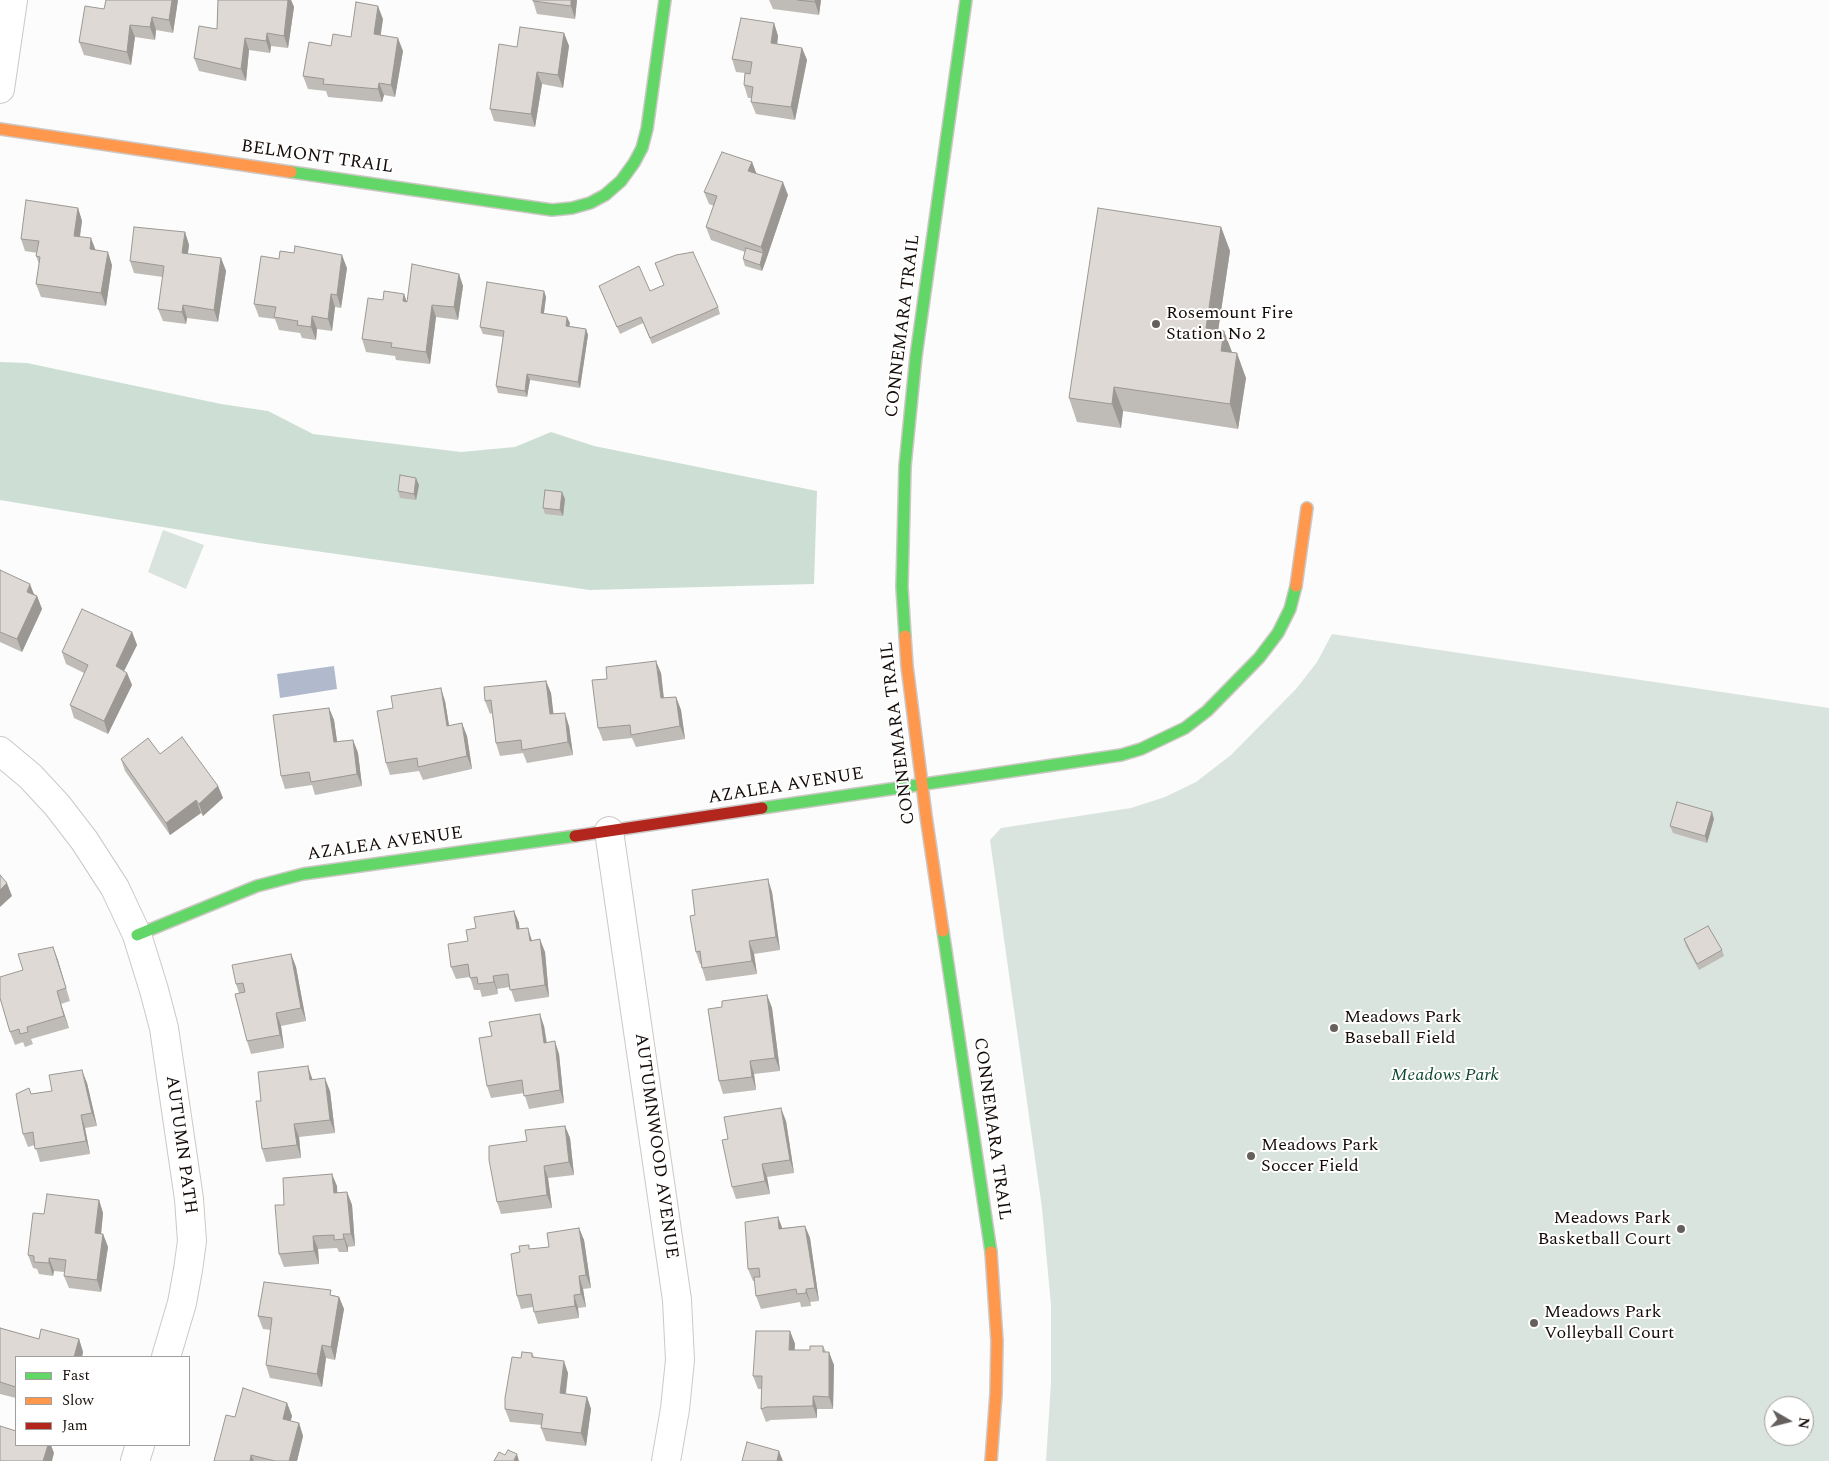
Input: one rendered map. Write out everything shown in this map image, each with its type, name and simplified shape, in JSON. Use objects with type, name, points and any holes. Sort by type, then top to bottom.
[{"type":"street","points":[[0,89],[14,0]]},
{"type":"street","name":"BELMONT TRAIL","points":[[0,129],[552,210],[572,208],[590,203],[605,195],[634,164],[642,148],[647,128],[665,0]]},
{"type":"street","name":"CONNEMARA TRAIL","points":[[966,0],[916,356],[905,466],[902,587],[906,666],[990,1242],[997,1341],[996,1394],[991,1461]]},
{"type":"street","name":"AZALEA AVENUE","points":[[136,935],[249,889],[282,878],[303,874],[609,831],[1121,755],[1141,749],[1185,728],[1207,711],[1259,658],[1278,633],[1290,609],[1296,586],[1307,508]]},
{"type":"street","name":"AUTUMN PATH","points":[[0,750],[30,776],[52,800],[84,840],[115,888],[136,935],[154,990],[164,1028],[189,1199],[192,1241],[182,1303],[166,1356]]},
{"type":"street","name":"AUTUMNWOOD AVENUE","points":[[609,831],[677,1300],[680,1360],[676,1409],[666,1461]]},
{"type":"street","points":[[135,1461],[140,1446]]},
{"type":"green space","points":[[163,530],[204,545],[186,589],[148,572]]},
{"type":"green space","name":"Meadows Park","points":[[1332,634],[1829,708],[1829,1461],[1046,1461],[1051,1383],[1051,1305],[1042,1208],[990,840],[1001,828],[1131,808],[1165,797],[1196,782],[1231,755],[1296,689],[1317,662]]},
{"type":"shaded area","points":[[0,362],[27,363],[221,404],[268,411],[313,434],[461,452],[515,447],[551,432],[594,446],[817,491],[814,584],[590,590],[259,543],[0,500]]},
{"type":"water","points":[[334,666],[337,689],[280,698],[277,674]]},
{"type":"building","points":[[106,0],[172,0],[169,20],[152,17],[150,27],[130,25],[127,52],[79,42],[85,6],[104,9]]},
{"type":"building","points":[[218,0],[288,0],[284,36],[267,33],[266,41],[245,38],[241,69],[194,58],[199,26],[217,29]]},
{"type":"building","points":[[571,0],[571,6],[533,1]]},
{"type":"building","points":[[798,0],[815,0],[815,2]]},
{"type":"building","points":[[356,2],[378,6],[374,34],[398,38],[391,85],[379,83],[378,89],[323,84],[324,79],[303,76],[309,42],[331,46],[333,34],[351,37]]},
{"type":"building","points":[[741,18],[774,23],[771,43],[802,48],[791,107],[751,102],[753,87],[744,85],[745,73],[750,74],[752,62],[732,59]]},
{"type":"building","points":[[520,27],[564,33],[558,75],[537,72],[531,114],[490,109],[499,44],[517,47]]},
{"type":"building","points":[[722,152],[752,162],[748,171],[783,182],[761,247],[706,227],[717,196],[704,192]]},
{"type":"building","points":[[26,200],[78,208],[74,236],[91,238],[90,249],[108,252],[101,293],[36,284],[40,257],[36,256],[39,241],[21,239]]},
{"type":"building","name":"Rosemount Fire Station No 2","points":[[1098,208],[1221,227],[1206,328],[1224,331],[1221,351],[1237,353],[1230,404],[1114,387],[1112,404],[1069,398]]},
{"type":"building","points":[[134,227],[185,232],[182,253],[221,258],[214,310],[183,305],[182,312],[158,309],[164,266],[130,261]]},
{"type":"building","points":[[295,246],[342,255],[337,295],[331,294],[328,319],[312,316],[311,327],[297,325],[298,321],[274,317],[276,307],[254,304],[261,256],[279,259],[280,251],[294,253]]},
{"type":"building","points":[[746,248],[763,253],[760,265],[743,259]]},
{"type":"building","points":[[693,252],[718,307],[650,338],[641,317],[617,327],[599,286],[639,266],[650,291],[664,285],[655,263],[676,255]]},
{"type":"building","points":[[412,264],[459,274],[454,307],[432,305],[426,352],[391,347],[392,343],[362,339],[368,298],[383,300],[384,291],[404,294],[403,301],[407,302]]},
{"type":"building","points":[[487,282],[544,291],[541,313],[567,317],[566,326],[586,329],[578,382],[527,374],[525,391],[496,386],[504,331],[480,327]]},
{"type":"building","points":[[400,475],[416,478],[414,494],[398,491]]},
{"type":"building","points":[[545,490],[562,492],[560,510],[543,508]]},
{"type":"building","points":[[0,570],[30,584],[27,592],[37,596],[17,639],[0,632]]},
{"type":"building","points":[[82,609],[132,632],[116,666],[127,673],[104,721],[70,705],[88,665],[62,652]]},
{"type":"building","points":[[656,661],[661,698],[676,697],[680,726],[631,735],[630,725],[598,728],[592,680],[607,679],[606,667]]},
{"type":"building","points":[[546,681],[550,714],[565,713],[568,742],[522,750],[521,740],[496,743],[491,700],[485,701],[484,687]]},
{"type":"building","points":[[441,688],[447,726],[462,723],[467,756],[418,767],[417,758],[386,763],[377,711],[393,708],[391,696]]},
{"type":"building","points":[[329,708],[334,742],[353,740],[357,774],[311,782],[309,772],[281,776],[273,715]]},
{"type":"building","points":[[182,737],[218,786],[199,804],[196,800],[166,823],[121,759],[148,738],[160,754]]},
{"type":"building","points":[[1677,802],[1712,812],[1705,836],[1670,826]]},
{"type":"building","points":[[0,875],[7,883],[0,890]]},
{"type":"building","points":[[768,879],[776,937],[749,941],[752,961],[702,968],[700,951],[696,952],[690,916],[695,915],[692,890]]},
{"type":"building","points":[[514,911],[517,929],[528,928],[530,941],[540,939],[545,985],[510,990],[508,974],[493,976],[494,982],[478,984],[477,977],[470,978],[468,964],[451,967],[448,944],[468,941],[466,930],[476,928],[474,917]]},
{"type":"building","points":[[1708,926],[1722,950],[1697,964],[1684,939]]},
{"type":"building","points":[[53,947],[66,988],[57,991],[64,1016],[27,1027],[28,1032],[20,1034],[19,1029],[10,1032],[0,998],[0,977],[23,970],[18,954]]},
{"type":"building","points":[[291,954],[301,1008],[276,1013],[280,1035],[247,1041],[235,994],[245,992],[243,983],[236,984],[232,965]]},
{"type":"building","points":[[767,995],[775,1058],[750,1061],[752,1077],[719,1081],[708,1009],[722,1007],[722,1001]]},
{"type":"building","points":[[540,1014],[544,1043],[555,1041],[560,1090],[524,1096],[522,1080],[487,1086],[479,1038],[492,1036],[489,1022]]},
{"type":"building","points":[[308,1066],[310,1080],[325,1078],[330,1120],[294,1124],[297,1145],[262,1149],[256,1101],[261,1101],[258,1072]]},
{"type":"building","points":[[82,1070],[92,1113],[81,1115],[86,1141],[35,1149],[33,1132],[23,1134],[16,1094],[29,1088],[31,1094],[52,1091],[49,1075]]},
{"type":"building","points":[[781,1108],[790,1160],[762,1164],[765,1181],[732,1187],[722,1140],[728,1139],[724,1117]]},
{"type":"building","points":[[565,1126],[569,1162],[544,1166],[547,1195],[497,1202],[489,1160],[489,1146],[527,1141],[525,1130]]},
{"type":"building","points":[[332,1174],[334,1193],[347,1192],[351,1234],[343,1234],[344,1239],[334,1240],[334,1235],[313,1236],[314,1251],[279,1254],[275,1205],[284,1205],[283,1178]]},
{"type":"building","points":[[47,1194],[99,1200],[95,1233],[103,1234],[97,1280],[64,1276],[66,1260],[49,1258],[49,1263],[34,1262],[34,1256],[28,1255],[33,1213],[44,1214]]},
{"type":"building","points":[[778,1217],[779,1229],[805,1226],[815,1288],[806,1289],[806,1293],[797,1294],[796,1289],[756,1296],[754,1277],[760,1277],[759,1268],[748,1269],[745,1222]]},
{"type":"building","points":[[579,1228],[586,1275],[579,1276],[581,1294],[574,1295],[575,1306],[534,1312],[531,1294],[517,1296],[511,1254],[520,1252],[519,1246],[529,1245],[529,1249],[549,1247],[547,1233]]},
{"type":"building","points":[[264,1282],[331,1290],[330,1295],[339,1297],[331,1347],[322,1345],[317,1374],[266,1365],[272,1318],[258,1316]]},
{"type":"building","points":[[0,1328],[39,1339],[41,1329],[79,1339],[74,1356],[15,1356],[15,1387],[0,1382]]},
{"type":"building","points":[[756,1331],[790,1331],[789,1350],[810,1350],[810,1346],[823,1346],[823,1352],[829,1352],[829,1397],[813,1396],[813,1406],[767,1407],[761,1409],[762,1376],[753,1376]]},
{"type":"building","points":[[522,1352],[532,1353],[532,1357],[564,1361],[560,1393],[587,1397],[581,1433],[541,1428],[543,1414],[505,1409],[512,1357],[521,1358]]},
{"type":"building","points":[[243,1388],[287,1403],[283,1419],[299,1423],[289,1461],[275,1461],[251,1455],[250,1461],[214,1461],[226,1415],[235,1417]]},
{"type":"building","points":[[0,1426],[15,1431],[15,1446],[48,1446],[43,1461],[0,1461]]},
{"type":"building","points":[[747,1442],[779,1451],[777,1461],[742,1461]]},
{"type":"building","points":[[508,1450],[517,1454],[514,1460],[517,1461],[494,1461],[499,1452],[505,1455]]},
{"type":"traffic: fast","points":[[291,172],[552,210],[572,208],[590,203],[605,195],[621,181],[642,148],[647,129],[665,0]]},
{"type":"traffic: fast","points":[[905,636],[902,587],[905,466],[916,356],[966,0]]},
{"type":"traffic: fast","points":[[762,808],[1121,755],[1141,749],[1185,728],[1207,711],[1259,658],[1278,633],[1290,609],[1296,586]]},
{"type":"traffic: fast","points":[[137,935],[257,886],[303,874],[575,836]]},
{"type":"traffic: fast","points":[[943,931],[991,1252]]},
{"type":"traffic: slow","points":[[0,129],[291,172]]},
{"type":"traffic: slow","points":[[1296,586],[1307,508]]},
{"type":"traffic: slow","points":[[905,636],[926,816],[943,931]]},
{"type":"traffic: slow","points":[[991,1252],[997,1341],[996,1394],[991,1461]]},
{"type":"traffic: jam","points":[[575,836],[762,808]]},
{"type":"place","name":"Rosemount Fire Station No 2","points":[[1156,324]]},
{"type":"place","name":"Meadows Park Baseball Field","points":[[1334,1028]]},
{"type":"place","name":"Meadows Park Soccer Field","points":[[1251,1156]]},
{"type":"place","name":"Meadows Park Basketball Court","points":[[1681,1229]]},
{"type":"place","name":"Meadows Park Volleyball Court","points":[[1534,1323]]}]
